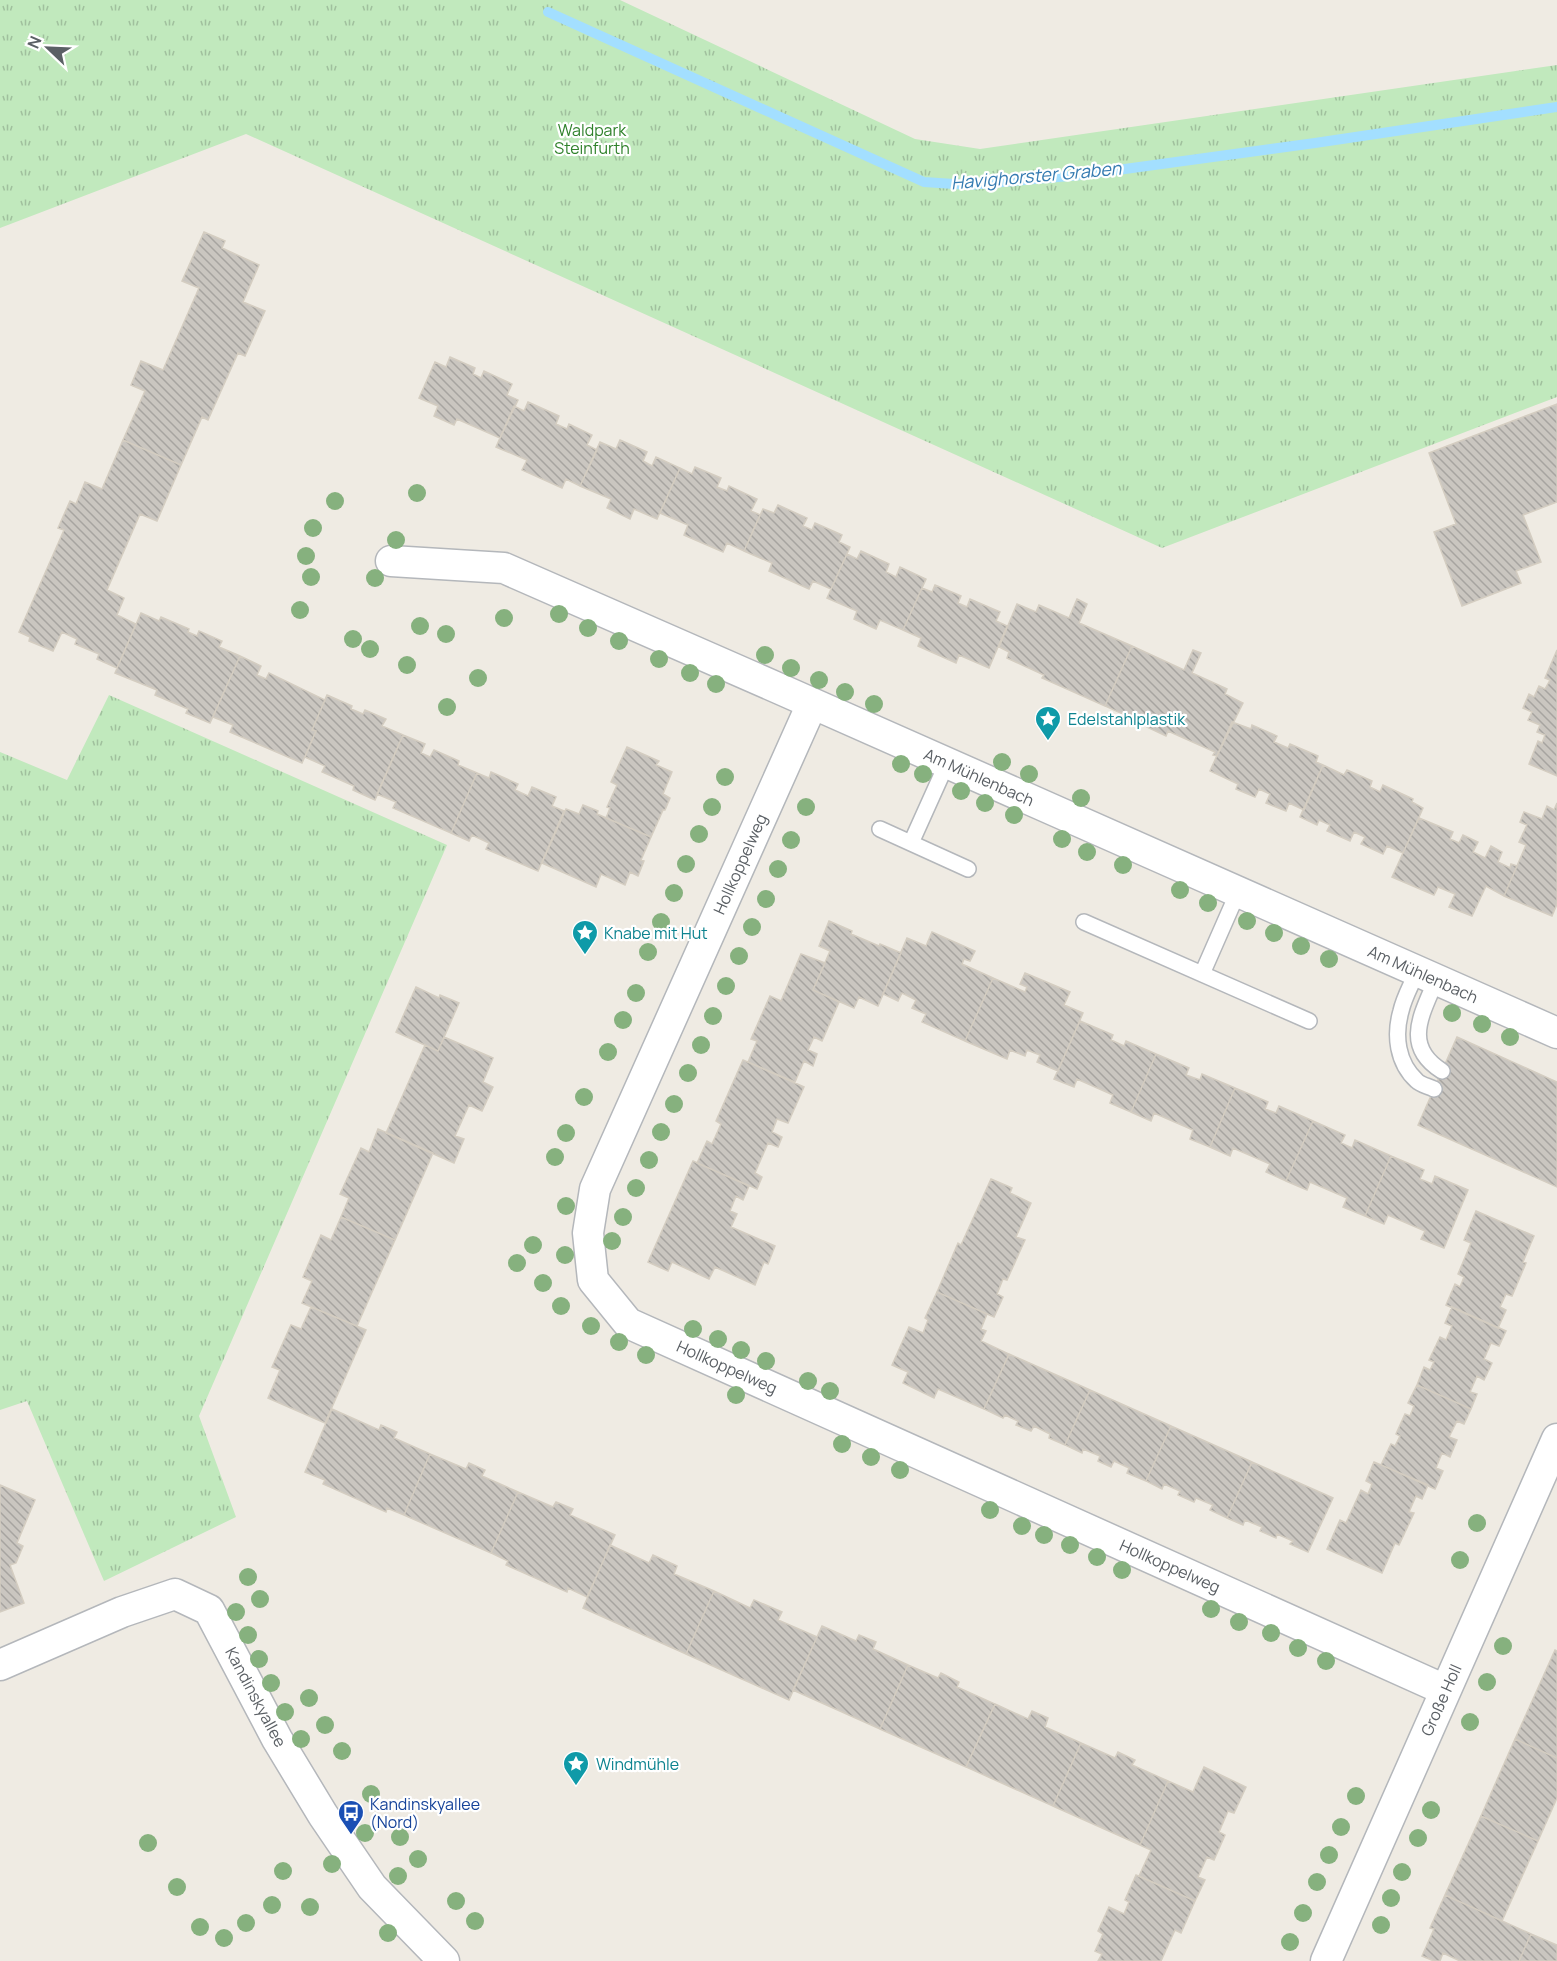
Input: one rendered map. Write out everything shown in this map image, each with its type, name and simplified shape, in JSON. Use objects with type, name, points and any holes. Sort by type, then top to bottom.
[{"type":"street","name":"Am Mühlenbach","points":[[391,561],[504,568],[1557,1033]]},
{"type":"street","name":"Hollkoppelweg","points":[[812,704],[595,1189],[588,1233],[593,1280],[628,1323],[1445,1690]]},
{"type":"street","name":"Große Holl","points":[[1326,1961],[1557,1439]]},
{"type":"street","name":"Kandinskyallee","points":[[0,1665],[122,1612],[174,1594],[209,1610],[278,1739],[323,1815],[372,1887],[444,1961]]},
{"type":"lane","points":[[911,843],[947,763]]},
{"type":"lane","points":[[880,830],[968,869]]},
{"type":"lane","points":[[1202,974],[1238,892]]},
{"type":"lane","points":[[1084,922],[1309,1021]]},
{"type":"lane","points":[[1427,975],[1418,1036],[1421,1050],[1429,1063],[1442,1071]]},
{"type":"lane","points":[[1427,975],[1401,1010],[1397,1032],[1399,1054],[1408,1070],[1418,1082],[1434,1089]]},
{"type":"green space","name":"Waldpark Steinfurth","points":[[0,0],[620,0],[915,139],[980,149],[1557,65],[1557,397],[1162,548],[246,134],[0,228]]},
{"type":"green space","points":[[109,695],[447,845],[199,1416],[236,1517],[104,1581],[27,1401],[0,1410],[0,752],[67,780]]},
{"type":"building","points":[[204,232],[225,241],[222,248],[259,265],[243,302],[265,311],[245,356],[238,353],[208,420],[202,417],[181,465],[123,440],[145,391],[131,385],[141,361],[163,370],[199,288],[182,281]]},
{"type":"building","points":[[450,357],[475,368],[473,374],[481,378],[484,371],[512,384],[507,395],[518,400],[500,438],[457,419],[454,425],[434,416],[438,406],[419,398],[435,362],[446,367]]},
{"type":"building","points":[[528,402],[559,416],[556,424],[567,429],[569,424],[592,435],[587,445],[597,450],[580,486],[566,479],[562,488],[522,470],[527,460],[496,447],[514,406],[524,411]]},
{"type":"building","points":[[1557,404],[1557,502],[1523,515],[1541,562],[1516,571],[1521,583],[1462,606],[1434,532],[1456,524],[1429,453]]},
{"type":"building","points":[[123,440],[181,465],[157,521],[140,514],[107,590],[124,598],[117,615],[136,624],[117,668],[97,659],[99,654],[75,644],[77,639],[62,632],[53,651],[29,641],[30,637],[19,632],[64,530],[58,528],[70,501],[76,504],[85,482],[102,489]]},
{"type":"building","points":[[620,440],[647,452],[643,461],[652,466],[656,457],[680,468],[657,519],[634,509],[630,519],[607,508],[611,499],[580,486],[600,442],[616,449]]},
{"type":"building","points":[[695,467],[721,478],[717,487],[727,491],[729,486],[757,499],[751,511],[760,515],[744,551],[727,543],[723,552],[684,535],[688,525],[660,513],[680,468],[692,474]]},
{"type":"building","points":[[778,505],[807,518],[803,526],[812,530],[815,523],[842,535],[839,542],[850,547],[831,589],[813,581],[809,589],[769,571],[772,563],[744,551],[763,509],[774,513]]},
{"type":"building","points":[[861,551],[889,564],[886,572],[896,577],[900,567],[926,579],[903,630],[880,620],[876,629],[854,619],[857,611],[827,598],[847,554],[857,559]]},
{"type":"building","points":[[935,585],[961,596],[958,603],[967,607],[970,599],[1000,612],[996,621],[1007,626],[989,668],[959,655],[956,663],[918,646],[921,638],[903,630],[922,588],[932,592]]},
{"type":"building","points":[[1077,599],[1087,604],[1079,623],[1132,646],[1105,706],[1042,678],[1044,675],[1007,658],[1009,652],[999,647],[1017,604],[1036,612],[1039,605],[1069,618]]},
{"type":"building","points":[[141,613],[159,621],[161,617],[189,629],[188,632],[197,636],[199,631],[222,641],[219,647],[240,656],[210,723],[186,713],[188,709],[155,695],[157,690],[115,673]]},
{"type":"building","points":[[1132,646],[1184,670],[1193,650],[1201,653],[1192,673],[1227,689],[1225,694],[1243,703],[1217,756],[1213,755],[1215,752],[1168,731],[1166,736],[1105,706]]},
{"type":"building","points":[[1557,650],[1557,776],[1529,764],[1538,741],[1542,743],[1545,735],[1537,732],[1540,725],[1528,720],[1532,712],[1523,708],[1529,694],[1534,697],[1539,686],[1545,689],[1550,680],[1545,678]]},
{"type":"building","points":[[240,656],[261,666],[257,675],[266,679],[269,673],[325,700],[312,730],[316,731],[302,763],[230,732],[233,725],[213,717]]},
{"type":"building","points":[[327,695],[352,706],[351,709],[363,714],[365,710],[386,719],[382,726],[403,735],[375,800],[353,790],[354,786],[322,772],[325,766],[305,757],[316,731],[312,730]]},
{"type":"building","points":[[1232,722],[1251,729],[1252,725],[1277,736],[1274,742],[1288,748],[1290,744],[1318,756],[1316,762],[1323,765],[1304,810],[1289,803],[1286,811],[1266,803],[1270,794],[1259,789],[1255,797],[1236,789],[1238,784],[1210,771]]},
{"type":"building","points":[[403,735],[425,744],[421,753],[430,757],[434,750],[459,761],[458,765],[477,773],[451,833],[393,808],[396,802],[377,794]]},
{"type":"building","points":[[627,747],[659,761],[656,765],[672,772],[663,794],[670,798],[651,837],[606,818],[610,808],[607,807],[617,785],[611,782]]},
{"type":"building","points":[[1323,765],[1344,775],[1347,770],[1372,781],[1370,787],[1380,792],[1383,785],[1413,799],[1412,802],[1423,808],[1403,853],[1387,846],[1383,854],[1361,844],[1365,837],[1354,832],[1350,841],[1327,831],[1330,825],[1319,820],[1317,825],[1300,817]]},
{"type":"building","points":[[491,772],[518,784],[515,790],[528,796],[532,787],[556,797],[552,806],[564,811],[538,871],[486,849],[489,843],[472,835],[469,841],[451,833],[477,773],[489,778]]},
{"type":"building","points":[[1557,803],[1557,904],[1552,916],[1504,896],[1526,845],[1519,842],[1527,825],[1520,822],[1524,812],[1542,819],[1547,806],[1554,810]]},
{"type":"building","points":[[583,805],[598,811],[597,814],[651,837],[641,860],[644,861],[638,876],[630,872],[625,885],[601,874],[596,887],[542,863],[566,809],[579,814]]},
{"type":"building","points":[[1419,818],[1453,832],[1450,839],[1459,843],[1463,835],[1478,842],[1473,852],[1485,858],[1491,846],[1502,852],[1498,862],[1510,868],[1511,864],[1517,866],[1504,896],[1486,886],[1472,916],[1449,907],[1455,894],[1438,887],[1434,895],[1392,877]]},
{"type":"building","points":[[829,921],[852,931],[851,934],[901,953],[878,1006],[859,997],[854,1008],[813,990],[830,951],[819,946]]},
{"type":"building","points":[[932,932],[975,951],[970,961],[964,959],[962,964],[993,978],[965,1041],[922,1022],[926,1014],[912,1008],[916,1000],[902,993],[898,1001],[883,994],[907,938],[926,946]]},
{"type":"building","points":[[801,954],[825,963],[813,990],[839,1002],[822,1041],[814,1037],[808,1050],[817,1054],[813,1066],[804,1061],[795,1082],[748,1062],[757,1041],[751,1039],[770,996],[781,1001]]},
{"type":"building","points":[[1025,973],[1070,992],[1064,1005],[1083,1013],[1058,1071],[1037,1062],[1040,1055],[1027,1050],[1025,1056],[1010,1050],[1007,1059],[965,1041],[993,978],[1025,992],[1027,987],[1020,984]]},
{"type":"building","points":[[416,987],[439,998],[440,995],[459,1003],[438,1051],[396,1032]]},
{"type":"building","points":[[1080,1021],[1113,1035],[1111,1040],[1124,1046],[1126,1041],[1156,1054],[1131,1112],[1110,1103],[1113,1095],[1077,1079],[1074,1087],[1054,1079]]},
{"type":"building","points":[[444,1037],[493,1058],[483,1082],[493,1087],[482,1111],[469,1105],[455,1136],[464,1139],[454,1163],[386,1133],[425,1045],[438,1051]]},
{"type":"building","points":[[1457,1037],[1557,1082],[1557,1187],[1418,1125]]},
{"type":"building","points":[[1156,1054],[1189,1068],[1186,1075],[1200,1080],[1202,1074],[1235,1088],[1210,1147],[1190,1139],[1193,1130],[1154,1113],[1151,1121],[1131,1112]]},
{"type":"building","points":[[743,1060],[804,1087],[788,1123],[777,1119],[772,1132],[782,1137],[778,1147],[768,1143],[755,1173],[762,1177],[757,1189],[697,1163],[707,1141],[712,1144],[721,1124],[716,1121]]},
{"type":"building","points":[[1235,1088],[1268,1102],[1265,1109],[1276,1113],[1279,1106],[1313,1121],[1286,1181],[1266,1172],[1270,1164],[1233,1148],[1230,1156],[1210,1147]]},
{"type":"building","points":[[1313,1121],[1345,1135],[1341,1143],[1352,1148],[1355,1140],[1391,1156],[1365,1216],[1343,1207],[1347,1198],[1310,1182],[1307,1190],[1286,1181]]},
{"type":"building","points":[[378,1129],[433,1153],[395,1240],[341,1217],[349,1198],[340,1194],[361,1148],[369,1152]]},
{"type":"building","points":[[1391,1156],[1424,1170],[1420,1179],[1432,1184],[1435,1176],[1468,1190],[1444,1248],[1421,1239],[1425,1231],[1388,1215],[1384,1224],[1365,1216]]},
{"type":"building","points":[[693,1161],[749,1186],[743,1200],[736,1196],[730,1211],[737,1214],[731,1227],[775,1246],[768,1264],[764,1262],[755,1285],[715,1267],[709,1279],[672,1262],[668,1271],[648,1262]]},
{"type":"building","points":[[991,1179],[1012,1188],[1010,1193],[1031,1203],[1016,1237],[1025,1240],[1007,1280],[1003,1279],[997,1294],[1003,1297],[994,1317],[937,1292],[958,1243],[961,1245]]},
{"type":"building","points":[[1476,1211],[1534,1236],[1512,1296],[1506,1294],[1500,1307],[1506,1310],[1498,1328],[1446,1305],[1455,1284],[1460,1287],[1464,1277],[1458,1274],[1471,1243],[1464,1240]]},
{"type":"building","points":[[341,1217],[395,1240],[357,1326],[302,1303],[312,1281],[303,1277],[321,1235],[331,1240]]},
{"type":"building","points":[[937,1292],[987,1314],[981,1329],[986,1331],[981,1341],[1009,1354],[984,1409],[938,1389],[934,1398],[903,1383],[908,1372],[892,1365],[909,1327],[923,1333],[928,1320],[925,1318]]},
{"type":"building","points":[[311,1307],[366,1330],[325,1423],[268,1398],[280,1370],[272,1367],[291,1325],[301,1329]]},
{"type":"building","points":[[1452,1307],[1506,1331],[1499,1346],[1491,1343],[1484,1359],[1492,1363],[1484,1380],[1477,1376],[1470,1392],[1477,1394],[1471,1409],[1417,1385],[1424,1367],[1430,1370],[1434,1362],[1429,1360],[1440,1337],[1446,1340],[1452,1326],[1445,1323]]},
{"type":"building","points":[[1009,1354],[1090,1390],[1065,1445],[1049,1438],[1050,1434],[1034,1426],[1031,1431],[1016,1425],[1018,1421],[1005,1415],[1003,1418],[984,1409]]},
{"type":"building","points":[[1417,1385],[1471,1409],[1464,1424],[1457,1421],[1449,1437],[1457,1440],[1450,1457],[1442,1453],[1436,1468],[1443,1471],[1435,1489],[1381,1465],[1391,1444],[1395,1446],[1400,1436],[1396,1434],[1405,1414],[1410,1416],[1414,1406],[1408,1403]]},
{"type":"building","points":[[1090,1390],[1171,1426],[1146,1481],[1127,1473],[1129,1468],[1114,1461],[1111,1467],[1098,1461],[1100,1456],[1083,1449],[1082,1453],[1065,1445]]},
{"type":"building","points":[[332,1409],[379,1430],[381,1425],[397,1432],[394,1438],[430,1454],[404,1515],[387,1508],[386,1512],[323,1484],[325,1480],[305,1472]]},
{"type":"building","points":[[1171,1426],[1252,1462],[1227,1518],[1210,1510],[1213,1505],[1196,1498],[1194,1502],[1178,1495],[1180,1491],[1164,1484],[1162,1489],[1146,1481]]},
{"type":"building","points":[[430,1454],[466,1469],[469,1463],[485,1470],[482,1476],[518,1492],[491,1553],[404,1515]]},
{"type":"building","points":[[1252,1462],[1333,1498],[1308,1552],[1290,1544],[1293,1541],[1277,1534],[1276,1538],[1260,1531],[1262,1527],[1245,1520],[1243,1525],[1227,1518]]},
{"type":"building","points":[[1374,1462],[1428,1485],[1422,1499],[1416,1496],[1409,1512],[1414,1513],[1399,1545],[1395,1543],[1382,1573],[1327,1549],[1340,1520],[1346,1523],[1361,1490],[1368,1494],[1372,1484],[1366,1481]]},
{"type":"building","points":[[0,1485],[35,1500],[17,1543],[23,1546],[16,1563],[10,1565],[24,1603],[0,1612]]},
{"type":"building","points":[[518,1492],[553,1507],[556,1502],[573,1509],[570,1515],[615,1535],[587,1597],[568,1588],[567,1592],[506,1565],[508,1561],[491,1553]]},
{"type":"building","points":[[610,1545],[649,1563],[653,1555],[677,1566],[674,1574],[714,1591],[686,1654],[583,1608]]},
{"type":"building","points":[[714,1591],[750,1608],[754,1600],[782,1612],[778,1620],[817,1637],[789,1700],[686,1654]]},
{"type":"building","points":[[822,1626],[856,1641],[859,1635],[876,1642],[873,1649],[908,1665],[880,1729],[793,1690]]},
{"type":"building","points":[[1555,1650],[1557,1651],[1557,1758],[1515,1739]]},
{"type":"building","points":[[908,1665],[938,1678],[941,1673],[959,1682],[957,1687],[995,1704],[966,1767],[880,1729]]},
{"type":"building","points":[[995,1704],[1028,1719],[1032,1711],[1048,1718],[1045,1727],[1081,1743],[1053,1806],[966,1767]]},
{"type":"building","points":[[1515,1739],[1557,1758],[1557,1798],[1538,1841],[1481,1816]]},
{"type":"building","points":[[1081,1743],[1115,1758],[1118,1752],[1135,1760],[1132,1765],[1168,1781],[1140,1845],[1053,1806]]},
{"type":"building","points":[[1204,1767],[1246,1787],[1234,1813],[1228,1811],[1219,1832],[1225,1835],[1214,1860],[1207,1857],[1198,1877],[1205,1880],[1195,1901],[1139,1876],[1151,1850],[1140,1845],[1168,1781],[1193,1792]]},
{"type":"building","points":[[1481,1816],[1538,1841],[1502,1921],[1445,1895]]},
{"type":"building","points":[[1136,1875],[1195,1901],[1181,1933],[1175,1930],[1161,1961],[1098,1961],[1102,1954],[1095,1951],[1103,1934],[1098,1931],[1109,1907],[1124,1914],[1129,1902],[1125,1900]]},
{"type":"building","points":[[1445,1895],[1531,1934],[1519,1961],[1460,1961],[1443,1953],[1440,1961],[1434,1961],[1422,1956],[1434,1929],[1430,1928]]},
{"type":"building","points":[[1531,1934],[1557,1945],[1557,1961],[1519,1961]]},
{"type":"waterway","name":"Havighorster Graben","points":[[548,12],[924,182],[969,185],[1081,175],[1557,107]]},
{"type":"place","name":"Edelstahlplastik","points":[[1048,742]]},
{"type":"place","name":"Knabe mit Hut","points":[[585,956]]},
{"type":"place","name":"Windmühle","points":[[576,1787]]},
{"type":"place","name":"Kandinskyallee (Nord)","points":[[351,1836]]}]
